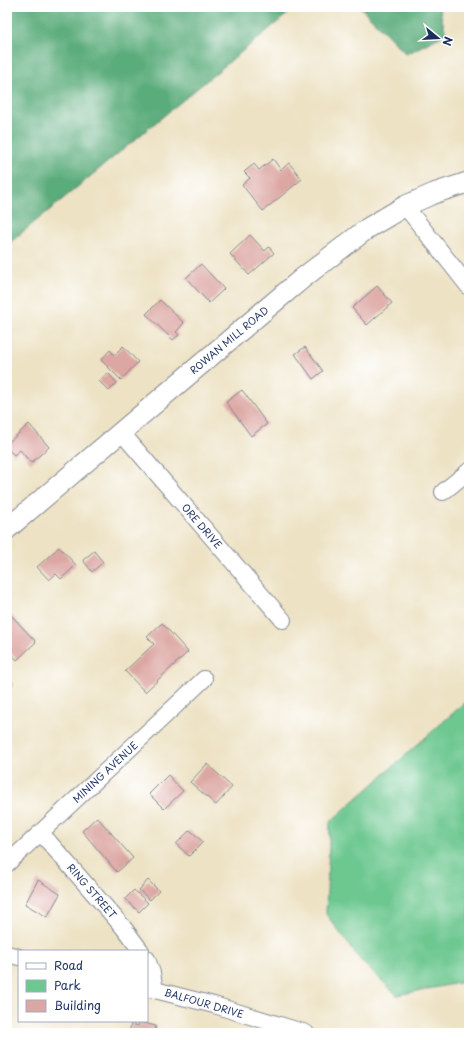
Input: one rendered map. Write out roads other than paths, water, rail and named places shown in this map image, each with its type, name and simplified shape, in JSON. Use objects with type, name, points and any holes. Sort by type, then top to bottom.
[{"type":"street","name":"ROWAN MILL ROAD","points":[[7,528],[304,278],[368,228],[405,206],[435,193],[469,182]]},
{"type":"street","points":[[405,206],[469,287]]},
{"type":"street","name":"ORE DRIVE","points":[[121,432],[283,620]]},
{"type":"street","points":[[443,492],[469,471]]},
{"type":"street","name":"MINING AVENUE","points":[[7,864],[204,679]]},
{"type":"street","name":"RING STREET","points":[[41,833],[123,927],[140,950]]},
{"type":"street","points":[[7,954],[18,957]]},
{"type":"street","points":[[148,962],[152,974],[151,989]]},
{"type":"street","name":"BALFOUR DRIVE","points":[[151,989],[214,1005],[306,1033]]}]
